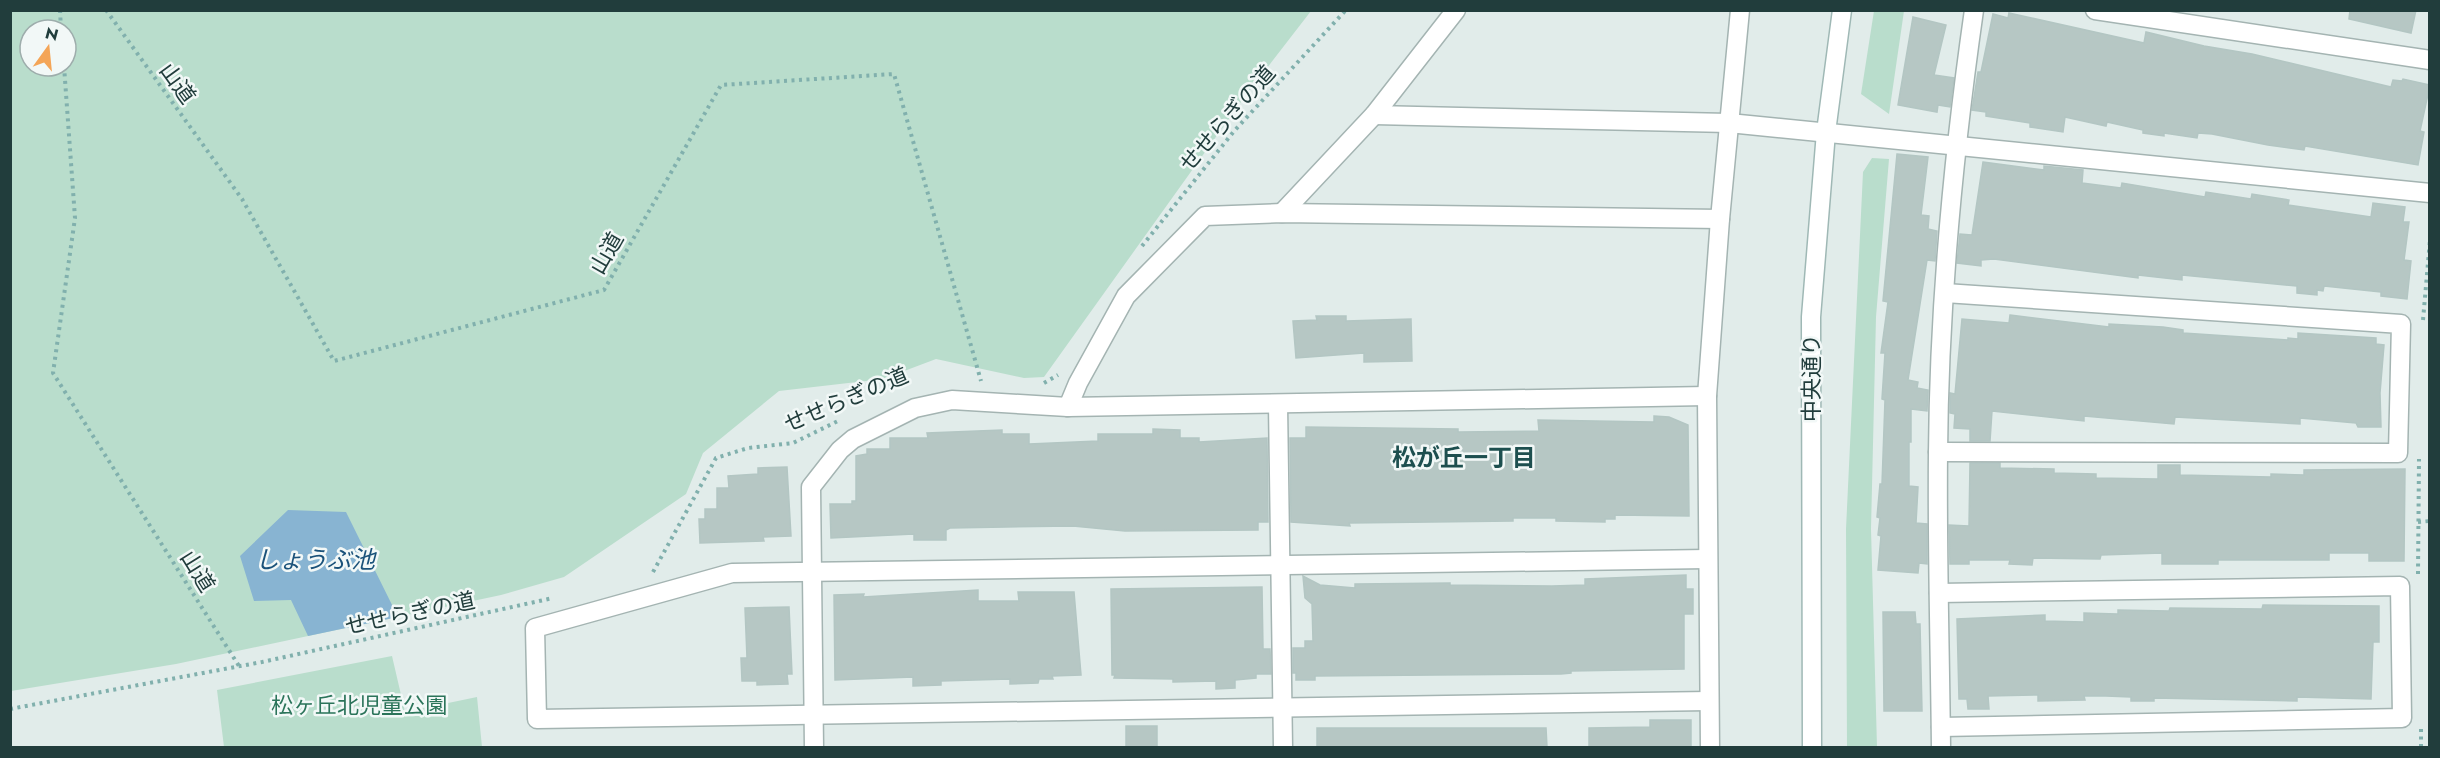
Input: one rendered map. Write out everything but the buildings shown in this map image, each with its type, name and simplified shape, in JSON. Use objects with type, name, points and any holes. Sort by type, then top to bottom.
[{"type":"street","points":[[1282,213],[1374,115],[1456,10]]},
{"type":"street","points":[[1710,747],[1707,396],[1720,219],[1740,10]]},
{"type":"street","name":"中央通り","points":[[1812,747],[1811,317],[1826,132],[1842,10]]},
{"type":"street","points":[[1941,747],[1938,452],[1945,293],[1955,146],[1974,10]]},
{"type":"street","points":[[2095,10],[2430,60]]},
{"type":"street","points":[[1374,115],[1729,123],[2430,193]]},
{"type":"street","points":[[1068,407],[1078,383],[1126,296],[1205,216],[1282,213],[1720,219]]},
{"type":"street","points":[[1938,452],[2398,453],[2401,324],[1945,293]]},
{"type":"street","points":[[814,747],[811,487],[840,450],[853,439],[915,408],[952,400],[1068,407],[1707,396]]},
{"type":"street","points":[[1278,404],[1283,747]]},
{"type":"street","points":[[1707,559],[732,573],[535,627],[537,719],[1709,701]]},
{"type":"street","points":[[1940,594],[2400,586],[2402,718],[1941,727]]},
{"type":"path","name":"山道","points":[[106,10],[242,199],[334,361],[604,290],[721,85],[894,74],[981,381]]},
{"type":"path","name":"せせらぎの道","points":[[1138,251],[1235,130],[1346,10]]},
{"type":"path","name":"山道","points":[[65,78],[75,218],[53,373],[239,667]]},
{"type":"path","points":[[2423,324],[2430,240]]},
{"type":"path","points":[[1040,385],[1056,377],[1062,367]]},
{"type":"path","points":[[969,381],[992,382]]},
{"type":"path","name":"せせらぎの道","points":[[651,574],[716,458],[748,448],[794,442],[849,417]]},
{"type":"path","points":[[2419,452],[2419,586]]},
{"type":"path","points":[[2418,522],[2430,521]]},
{"type":"path","name":"せせらぎの道","points":[[10,709],[239,667],[561,596]]},
{"type":"path","points":[[2420,718],[2421,747]]},
{"type":"green space","points":[[11,11],[1311,11],[1243,99],[1044,377],[1024,378],[936,359],[883,379],[779,391],[703,453],[686,494],[564,577],[501,595],[176,664],[11,691]]},
{"type":"green space","points":[[1874,11],[1904,11],[1889,114],[1861,94]]},
{"type":"green space","points":[[1872,158],[1889,159],[1876,317],[1871,529],[1877,747],[1847,748],[1846,529],[1863,172]]},
{"type":"green space","name":"松ヶ丘北児童公園","points":[[392,656],[405,712],[477,697],[482,747],[224,747],[217,690]]},
{"type":"water","name":"しょうぶ池","points":[[288,510],[346,512],[398,617],[308,636],[291,600],[254,601],[240,556]]},
{"type":"district","name":"松が丘一丁目","points":[[1464,457]]}]
